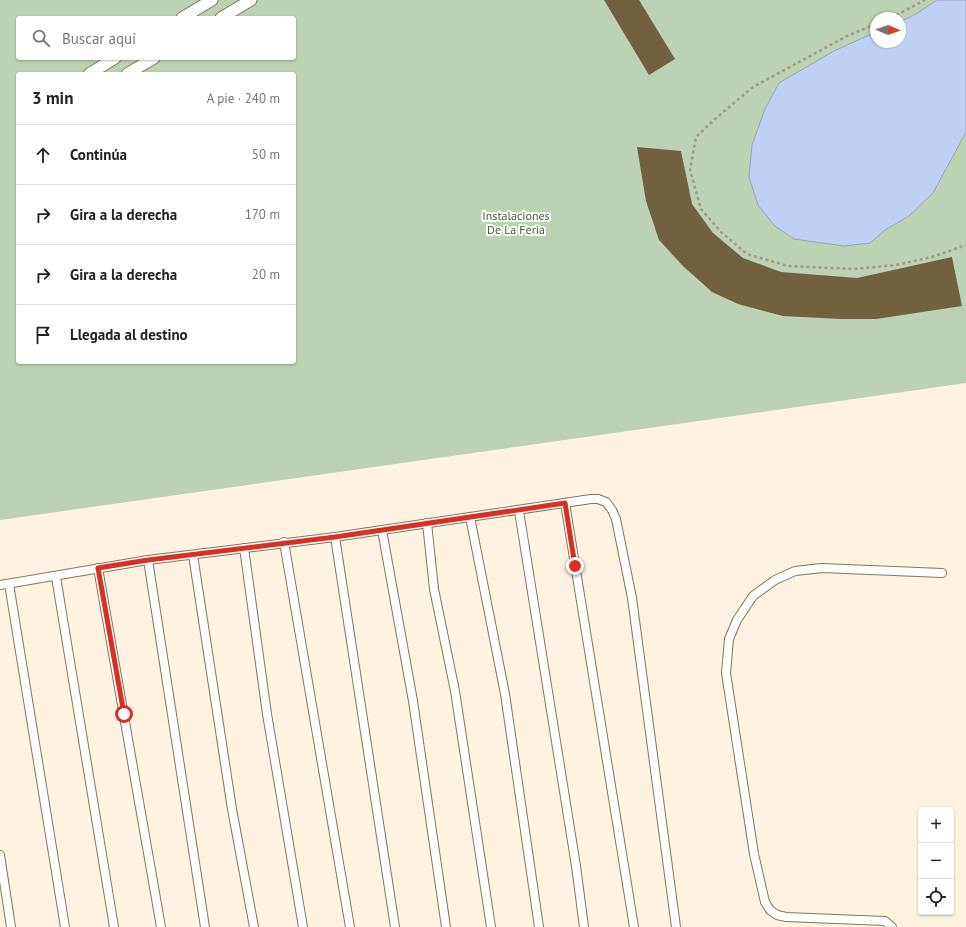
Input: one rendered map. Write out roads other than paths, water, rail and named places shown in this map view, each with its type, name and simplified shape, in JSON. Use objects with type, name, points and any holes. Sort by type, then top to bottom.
[{"type":"street","points":[[185,16],[212,0]]},
{"type":"street","points":[[223,16],[251,0]]},
{"type":"street","points":[[92,72],[112,60]]},
{"type":"street","points":[[130,72],[151,60]]},
{"type":"lane","points":[[0,585],[56,577],[98,568],[148,560],[284,542],[335,537],[565,503],[598,499],[606,502],[616,519],[632,598],[676,927]]},
{"type":"lane","points":[[565,503],[634,927]]},
{"type":"lane","points":[[519,511],[576,866],[584,927]]},
{"type":"lane","points":[[470,518],[505,694],[539,927]]},
{"type":"lane","points":[[427,524],[434,589],[455,691],[491,927]]},
{"type":"lane","points":[[382,530],[413,701],[446,927]]},
{"type":"lane","points":[[335,537],[396,927]]},
{"type":"lane","points":[[284,542],[350,927]]},
{"type":"lane","points":[[244,548],[267,714],[303,927]]},
{"type":"lane","points":[[193,554],[232,809],[254,927]]},
{"type":"lane","points":[[148,560],[205,927]]},
{"type":"lane","points":[[98,568],[161,927]]},
{"type":"lane","points":[[892,927],[885,921],[786,917],[777,915],[770,910],[764,902],[754,854],[726,673],[729,639],[736,620],[753,596],[775,580],[795,571],[822,568],[942,573]]},
{"type":"lane","points":[[56,577],[114,927]]},
{"type":"lane","points":[[9,584],[65,927]]},
{"type":"lane","points":[[0,855],[11,927]]},
{"type":"water","points":[[937,0],[966,0],[966,132],[933,193],[909,216],[885,230],[870,243],[844,246],[794,239],[775,226],[758,205],[749,177],[752,145],[765,109],[779,83],[834,51],[870,35],[870,48],[906,48],[906,19]]},
{"type":"park label","name":"Instalaciones De La Feria","points":[[516,223]]}]
